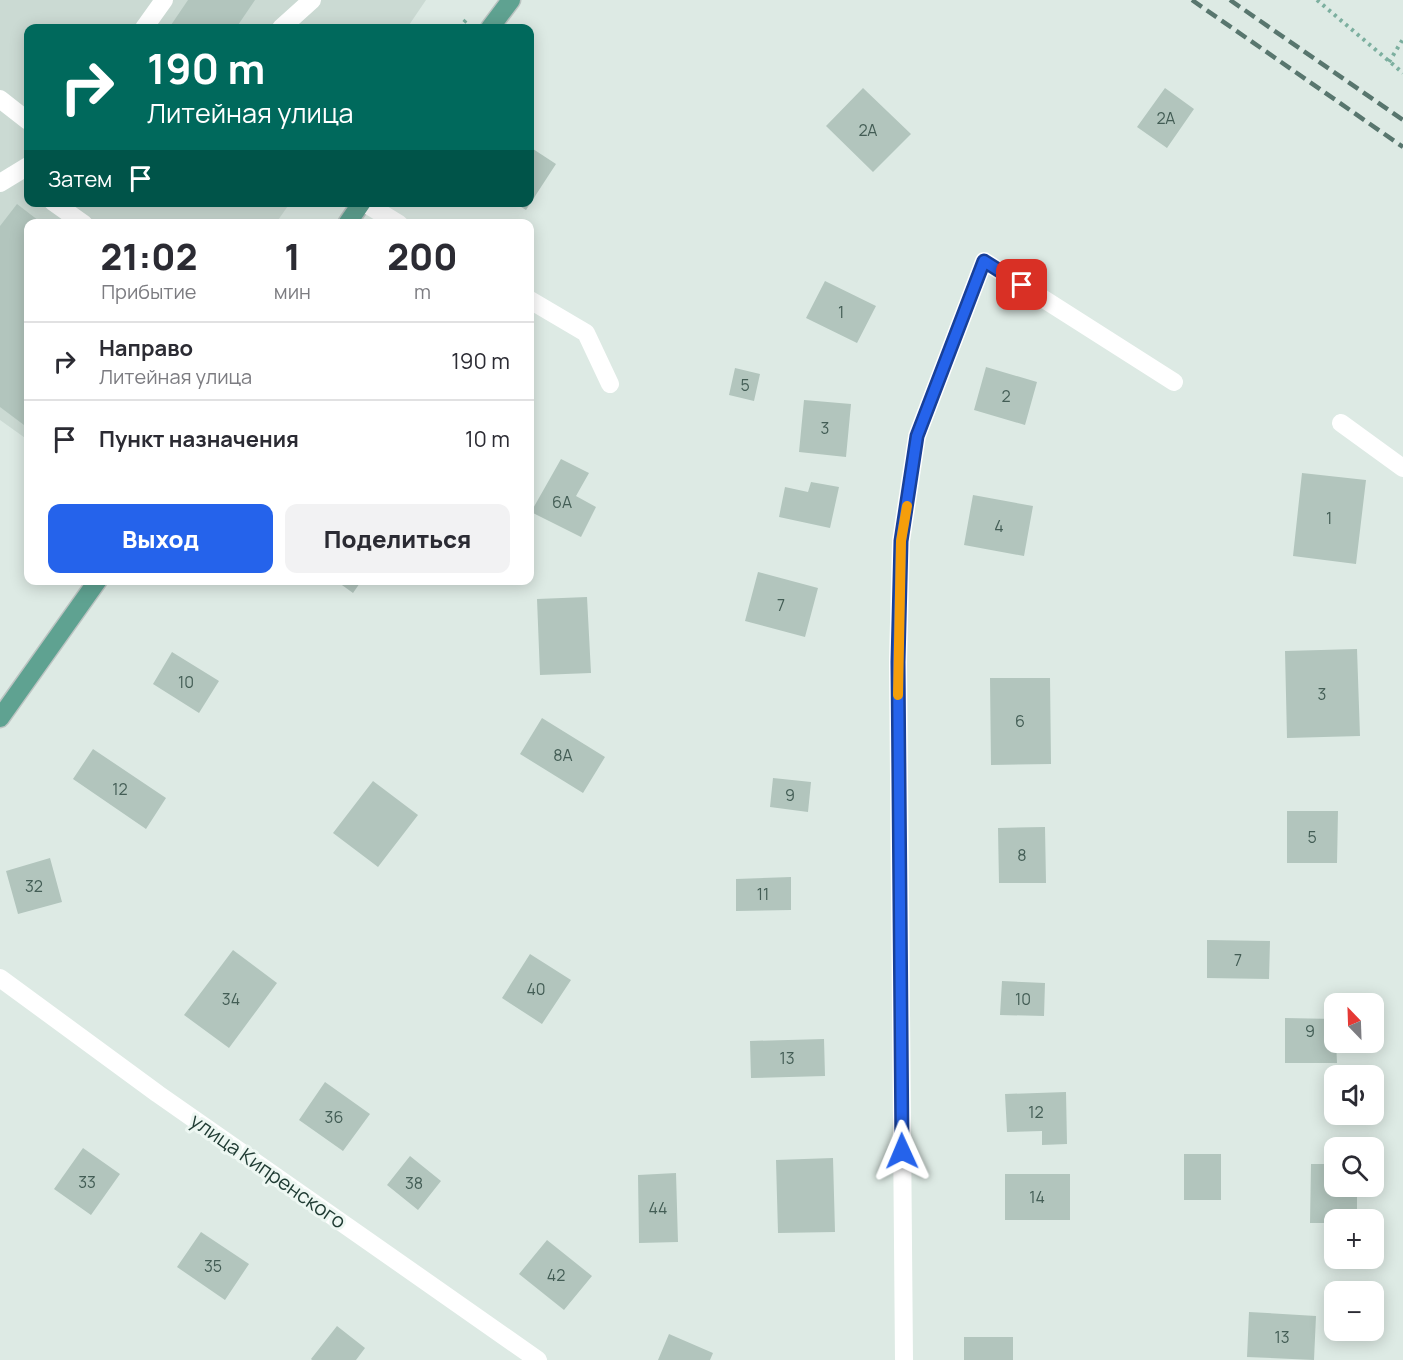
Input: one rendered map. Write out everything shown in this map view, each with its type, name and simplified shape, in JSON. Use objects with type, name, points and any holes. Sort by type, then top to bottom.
[{"type":"main road","points":[[493,24],[512,0]]},
{"type":"main road","points":[[0,718],[94,585]]},
{"type":"street","points":[[147,24],[164,0]]},
{"type":"street","points":[[285,24],[312,0]]},
{"type":"street","points":[[0,99],[24,118]]},
{"type":"street","points":[[0,183],[24,168]]},
{"type":"street","points":[[60,207],[77,219]]},
{"type":"street","points":[[370,207],[391,219]]},
{"type":"street","points":[[904,1360],[898,662],[901,541],[917,436],[984,261],[1174,382]]},
{"type":"street","points":[[534,302],[586,333],[610,384]]},
{"type":"street","points":[[1341,423],[1403,468]]},
{"type":"street","name":"улица Кипренского","points":[[0,978],[158,1094],[538,1360]]},
{"type":"path","points":[[1317,0],[1403,73]]},
{"type":"path","points":[[1389,62],[1403,39]]},
{"type":"shaded area","points":[[0,0],[426,0],[410,24],[24,24],[24,207],[287,207],[279,219],[24,219],[24,437],[0,420]]},
{"type":"building","points":[[188,0],[255,0],[239,24],[172,24]]},
{"type":"building","points":[[863,88],[911,134],[873,172],[826,126]]},
{"type":"building","points":[[1165,88],[1194,109],[1167,148],[1137,127]]},
{"type":"building","points":[[534,150],[556,164],[534,198]]},
{"type":"building","points":[[17,204],[36,219],[24,219],[24,425],[0,407],[0,226]]},
{"type":"building","points":[[825,281],[876,306],[857,343],[806,318]]},
{"type":"building","points":[[986,367],[1037,382],[1025,425],[974,410]]},
{"type":"building","points":[[735,368],[760,374],[754,401],[729,395]]},
{"type":"building","points":[[804,400],[851,404],[846,457],[799,452]]},
{"type":"building","points":[[561,459],[589,473],[576,496],[596,507],[581,537],[534,514],[534,507]]},
{"type":"building","points":[[1302,473],[1366,480],[1356,564],[1293,556]]},
{"type":"building","points":[[811,482],[839,487],[830,528],[779,517],[785,487],[808,492]]},
{"type":"building","points":[[973,495],[1033,506],[1024,556],[964,545]]},
{"type":"building","points":[[758,572],[818,588],[805,637],[745,621]]},
{"type":"building","points":[[342,585],[359,585],[353,593]]},
{"type":"building","points":[[587,597],[591,673],[540,675],[537,599]]},
{"type":"building","points":[[1357,649],[1360,736],[1287,738],[1285,651]]},
{"type":"building","points":[[172,652],[219,681],[199,713],[153,684]]},
{"type":"building","points":[[990,678],[1050,678],[1051,764],[991,765]]},
{"type":"building","points":[[542,718],[605,757],[583,793],[520,754]]},
{"type":"building","points":[[93,749],[166,798],[146,829],[73,779]]},
{"type":"building","points":[[773,778],[811,782],[808,812],[770,807]]},
{"type":"building","points":[[373,781],[418,815],[378,867],[333,833]]},
{"type":"building","points":[[1287,811],[1338,811],[1337,863],[1287,863]]},
{"type":"building","points":[[1045,827],[1046,883],[999,883],[998,828]]},
{"type":"building","points":[[50,858],[62,902],[18,914],[6,871]]},
{"type":"building","points":[[791,877],[791,910],[736,911],[736,879]]},
{"type":"building","points":[[1207,940],[1270,941],[1269,979],[1207,978]]},
{"type":"building","points":[[233,950],[277,983],[229,1048],[184,1015]]},
{"type":"building","points":[[530,954],[571,980],[542,1024],[502,998]]},
{"type":"building","points":[[1002,981],[1045,983],[1044,1016],[1000,1015]]},
{"type":"building","points":[[1285,1018],[1324,1019],[1324,1053],[1337,1053],[1337,1063],[1285,1063]]},
{"type":"building","points":[[824,1039],[825,1076],[751,1078],[750,1041]]},
{"type":"building","points":[[325,1082],[370,1114],[343,1151],[299,1120]]},
{"type":"building","points":[[1066,1092],[1067,1144],[1042,1145],[1042,1131],[1007,1132],[1005,1094]]},
{"type":"building","points":[[83,1148],[120,1174],[91,1215],[54,1189]]},
{"type":"building","points":[[1184,1154],[1221,1154],[1221,1200],[1184,1200]]},
{"type":"building","points":[[410,1156],[441,1181],[418,1210],[387,1185]]},
{"type":"building","points":[[833,1158],[835,1232],[778,1233],[776,1160]]},
{"type":"building","points":[[1311,1164],[1324,1164],[1324,1197],[1357,1197],[1357,1209],[1324,1209],[1324,1223],[1310,1223]]},
{"type":"building","points":[[676,1173],[678,1242],[639,1243],[638,1175]]},
{"type":"building","points":[[1005,1174],[1070,1174],[1070,1220],[1005,1220]]},
{"type":"building","points":[[201,1232],[249,1264],[225,1300],[177,1267]]},
{"type":"building","points":[[547,1240],[592,1276],[564,1310],[519,1274]]},
{"type":"building","points":[[1249,1312],[1316,1316],[1314,1360],[1247,1357]]},
{"type":"building","points":[[337,1326],[365,1348],[356,1360],[312,1360],[311,1359]]},
{"type":"building","points":[[669,1334],[713,1353],[710,1360],[658,1360]]},
{"type":"building","points":[[964,1337],[1013,1337],[1013,1360],[964,1360]]},
{"type":"railway","points":[[1192,0],[1403,147]]},
{"type":"railway","points":[[1230,0],[1403,120]]},
{"type":"slow traffic","points":[[898,695],[901,541],[907,506]]},
{"type":"route","points":[[902,1151],[898,662],[901,541],[917,436],[984,261],[1022,285]]}]
